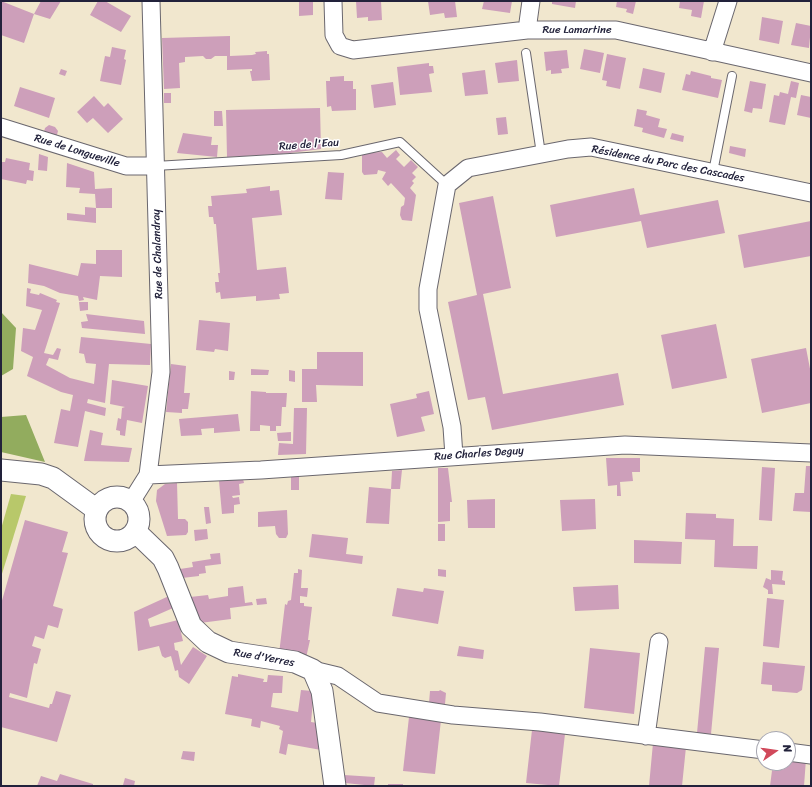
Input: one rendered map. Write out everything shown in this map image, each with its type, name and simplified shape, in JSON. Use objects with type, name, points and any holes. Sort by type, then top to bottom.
[{"type":"street","name":"Rue de Chalandray","points":[[131,502],[148,475],[160,372],[151,1]]},
{"type":"street","name":"Rue Lamartine","points":[[333,1],[334,35],[340,46],[353,50],[527,30],[616,30],[712,52],[811,72]]},
{"type":"street","points":[[527,30],[531,1]]},
{"type":"street","points":[[712,52],[728,1]]},
{"type":"street","name":"Rue de Longueville","points":[[1,127],[126,166],[155,166]]},
{"type":"street","name":"Résidence du Parc des Cascades","points":[[447,185],[468,168],[541,154],[591,148],[811,193]]},
{"type":"street","points":[[447,185],[428,289],[428,302],[452,427],[454,456]]},
{"type":"street","name":"Rue Charles Deguy","points":[[148,475],[261,470],[625,445],[811,453]]},
{"type":"street","points":[[1,470],[40,474],[53,478],[68,487],[97,510]]},
{"type":"street","points":[[112,498],[125,498],[131,502],[136,506],[140,519],[136,532],[126,540],[112,541],[106,539],[97,529],[95,523],[97,510],[106,500],[112,498]]},
{"type":"street","name":"Rue d'Yerres","points":[[136,532],[162,558],[168,568],[190,626],[208,642],[229,652],[295,662],[313,670]]},
{"type":"street","points":[[646,736],[659,642]]},
{"type":"street","points":[[313,670],[338,676],[378,703],[453,715],[540,722],[756,749]]},
{"type":"street","points":[[313,670],[322,691],[335,786]]},
{"type":"street","points":[[796,753],[811,755]]},
{"type":"lane","points":[[526,53],[541,154]]},
{"type":"lane","points":[[713,172],[732,76]]},
{"type":"lane","name":"Rue de l'Eau","points":[[155,166],[341,155],[400,142],[447,185]]},
{"type":"green space","points":[[1,312],[16,328],[13,369],[1,376]]},
{"type":"green space","points":[[26,415],[45,462],[1,452],[1,417]]},
{"type":"green space","points":[[11,494],[26,496],[1,577],[1,529]]},
{"type":"building","points":[[1,1],[34,14],[24,43],[1,35]]},
{"type":"building","points":[[41,1],[61,1],[50,19],[34,14]]},
{"type":"building","points":[[98,1],[105,1],[131,16],[121,32],[90,15]]},
{"type":"building","points":[[299,1],[313,1],[313,15],[299,16]]},
{"type":"building","points":[[356,1],[381,1],[382,20],[368,21],[368,17],[357,18]]},
{"type":"building","points":[[428,1],[455,1],[457,17],[445,18],[444,13],[430,15]]},
{"type":"building","points":[[484,1],[512,1],[510,13],[482,9]]},
{"type":"building","points":[[552,1],[576,1],[575,8],[552,4]]},
{"type":"building","points":[[617,1],[636,1],[633,14],[626,12],[627,9],[616,7]]},
{"type":"building","points":[[680,1],[704,1],[701,18],[691,16],[692,10],[679,8]]},
{"type":"building","points":[[762,17],[783,21],[779,44],[759,40]]},
{"type":"building","points":[[796,23],[811,26],[809,48],[791,45]]},
{"type":"building","points":[[230,36],[230,56],[252,55],[256,54],[255,52],[267,51],[267,54],[269,54],[270,80],[252,81],[250,71],[252,71],[252,69],[227,70],[227,56],[215,56],[211,59],[206,59],[203,56],[185,57],[185,62],[179,63],[180,88],[164,89],[162,38]]},
{"type":"building","points":[[112,47],[126,50],[124,59],[126,60],[121,85],[100,81],[105,56],[110,57]]},
{"type":"building","points":[[584,49],[604,53],[600,73],[580,69]]},
{"type":"building","points":[[567,50],[569,68],[561,69],[562,73],[551,74],[551,70],[546,71],[544,52]]},
{"type":"building","points":[[607,54],[626,58],[620,89],[606,86],[607,81],[602,80]]},
{"type":"building","points":[[517,60],[519,81],[498,83],[495,63]]},
{"type":"building","points":[[429,63],[429,66],[433,66],[434,73],[429,74],[432,92],[400,95],[397,67]]},
{"type":"building","points":[[643,68],[665,73],[661,93],[639,88]]},
{"type":"building","points":[[61,69],[67,71],[65,76],[59,74]]},
{"type":"building","points":[[485,70],[488,94],[465,96],[462,73]]},
{"type":"building","points":[[691,71],[722,80],[718,98],[682,90],[686,74],[690,75]]},
{"type":"building","points":[[344,76],[344,81],[353,81],[353,89],[356,89],[356,110],[332,111],[331,106],[327,107],[326,81],[330,81],[330,77]]},
{"type":"building","points":[[750,81],[766,84],[762,109],[753,108],[752,113],[744,111]]},
{"type":"building","points":[[791,81],[799,83],[796,98],[791,97],[785,125],[769,122],[774,95],[779,96],[780,92],[788,94]]},
{"type":"building","points":[[393,82],[396,105],[374,108],[371,85]]},
{"type":"building","points":[[20,87],[55,98],[49,118],[14,106]]},
{"type":"building","points":[[164,93],[171,93],[171,103],[164,103]]},
{"type":"building","points":[[801,95],[811,97],[811,118],[797,115]]},
{"type":"building","points":[[94,96],[104,107],[108,103],[123,119],[108,133],[93,118],[87,123],[77,112]]},
{"type":"building","points":[[320,108],[321,149],[282,154],[227,157],[226,110]]},
{"type":"building","points":[[637,109],[647,111],[646,115],[660,119],[658,127],[667,129],[664,138],[642,132],[643,128],[634,126]]},
{"type":"building","points":[[214,111],[222,111],[223,126],[214,126]]},
{"type":"building","points":[[506,117],[508,134],[498,135],[496,118]]},
{"type":"building","points":[[49,125],[55,127],[58,131],[55,142],[42,139],[45,128]]},
{"type":"building","points":[[183,133],[212,137],[211,145],[218,145],[217,157],[177,153]]},
{"type":"building","points":[[672,133],[684,136],[683,142],[670,139]]},
{"type":"building","points":[[730,146],[746,149],[745,157],[729,153]]},
{"type":"building","points":[[396,150],[400,155],[396,159],[404,167],[411,160],[418,167],[412,173],[416,177],[412,181],[414,183],[410,188],[416,195],[412,221],[402,220],[400,215],[401,207],[404,205],[405,198],[391,183],[388,186],[382,179],[386,172],[378,170],[377,174],[364,175],[362,172],[362,153],[382,152],[387,158]]},
{"type":"building","points":[[39,154],[48,157],[47,171],[38,170]]},
{"type":"building","points":[[6,158],[30,163],[29,170],[34,171],[33,181],[27,180],[26,184],[1,179],[1,162],[5,162]]},
{"type":"building","points":[[67,163],[94,172],[95,189],[112,188],[112,208],[96,208],[95,194],[79,193],[80,188],[66,187]]},
{"type":"building","points":[[328,172],[344,173],[342,200],[325,199]]},
{"type":"building","points":[[270,186],[270,191],[279,190],[282,215],[252,218],[257,270],[286,267],[289,293],[279,294],[280,299],[256,301],[256,296],[221,299],[220,292],[216,293],[215,282],[219,282],[218,273],[220,273],[216,224],[214,224],[213,217],[209,217],[208,206],[212,206],[211,196],[247,193],[246,189]]},
{"type":"building","points":[[634,188],[640,215],[718,200],[725,233],[647,248],[641,221],[556,237],[550,205]]},
{"type":"building","points":[[493,196],[511,288],[483,294],[503,394],[618,373],[624,405],[492,430],[485,397],[468,400],[448,302],[477,295],[459,203]]},
{"type":"building","points":[[85,207],[96,208],[96,223],[67,220],[67,213],[85,215]]},
{"type":"building","points":[[811,221],[811,256],[744,268],[738,235]]},
{"type":"building","points":[[96,250],[122,250],[122,277],[100,276],[97,300],[83,297],[84,300],[79,301],[78,296],[60,293],[44,286],[28,283],[29,264],[78,276],[81,263],[96,264]]},
{"type":"building","points":[[27,288],[31,289],[30,293],[39,295],[40,293],[57,300],[56,302],[60,303],[44,353],[53,355],[57,348],[61,349],[58,360],[49,358],[46,365],[70,378],[94,384],[96,364],[86,363],[84,354],[79,353],[81,337],[151,344],[150,365],[109,364],[105,403],[88,399],[87,403],[106,408],[105,416],[85,411],[78,447],[54,443],[61,409],[70,411],[73,395],[61,392],[27,376],[33,357],[21,351],[23,328],[35,330],[42,310],[26,306]]},
{"type":"building","points":[[79,302],[88,302],[88,310],[80,311]]},
{"type":"building","points":[[86,314],[144,321],[145,334],[82,328],[81,322],[88,321]]},
{"type":"building","points":[[199,320],[230,323],[228,351],[215,349],[214,352],[196,350]]},
{"type":"building","points":[[716,324],[727,378],[672,389],[661,335]]},
{"type":"building","points":[[806,348],[811,374],[811,403],[762,413],[751,359]]},
{"type":"building","points":[[317,352],[363,352],[363,386],[316,385],[317,402],[302,402],[302,369],[317,369]]},
{"type":"building","points":[[171,364],[186,366],[184,393],[190,393],[188,409],[182,409],[182,413],[166,412]]},
{"type":"building","points":[[251,369],[269,370],[268,375],[251,375]]},
{"type":"building","points":[[289,370],[295,371],[295,382],[289,381]]},
{"type":"building","points":[[229,371],[235,372],[234,380],[229,380]]},
{"type":"building","points":[[112,380],[148,386],[142,423],[127,420],[125,436],[120,435],[120,431],[116,430],[118,418],[121,419],[122,408],[125,407],[110,404]]},
{"type":"building","points":[[251,391],[287,393],[286,407],[282,407],[281,426],[276,426],[276,431],[270,431],[270,426],[260,425],[260,431],[250,431]]},
{"type":"building","points":[[429,391],[434,414],[421,417],[425,431],[397,437],[390,404],[417,398],[416,394]]},
{"type":"building","points":[[294,408],[307,408],[306,454],[278,455],[279,443],[293,444]]},
{"type":"building","points":[[238,414],[240,431],[214,433],[214,428],[201,429],[202,435],[181,436],[179,419]]},
{"type":"building","points":[[90,430],[103,433],[101,445],[132,448],[129,462],[84,461]]},
{"type":"building","points":[[291,432],[291,441],[278,441],[277,433]]},
{"type":"building","points":[[606,458],[640,458],[640,472],[632,472],[633,481],[620,482],[621,496],[617,496],[617,485],[608,486]]},
{"type":"building","points":[[806,466],[811,466],[811,512],[793,511],[795,493],[804,493]]},
{"type":"building","points":[[762,467],[775,468],[772,521],[759,520]]},
{"type":"building","points":[[438,468],[448,468],[452,502],[450,502],[450,521],[438,522]]},
{"type":"building","points":[[402,470],[400,489],[391,489],[392,471]]},
{"type":"building","points":[[299,476],[299,490],[291,490],[291,477]]},
{"type":"building","points":[[243,479],[244,483],[239,484],[240,495],[232,496],[233,498],[239,497],[240,504],[234,505],[234,513],[222,514],[219,481]]},
{"type":"building","points":[[177,483],[178,519],[185,519],[188,522],[188,532],[186,535],[167,536],[156,501],[157,490],[165,484]]},
{"type":"building","points":[[369,487],[391,489],[389,524],[366,523]]},
{"type":"building","points":[[495,499],[495,528],[468,528],[467,500]]},
{"type":"building","points":[[595,499],[596,529],[562,531],[560,500]]},
{"type":"building","points":[[204,507],[209,507],[211,523],[206,524]]},
{"type":"building","points":[[287,510],[288,534],[286,538],[279,538],[276,534],[275,526],[258,527],[258,512]]},
{"type":"building","points":[[686,513],[716,514],[716,518],[734,519],[733,546],[758,546],[757,569],[714,567],[715,540],[685,539]]},
{"type":"building","points":[[25,520],[68,532],[62,552],[68,553],[53,606],[63,609],[58,628],[48,625],[44,639],[35,636],[32,646],[41,649],[37,664],[34,663],[27,698],[10,693],[9,697],[49,708],[50,704],[52,704],[56,691],[71,695],[57,742],[1,727],[1,604]]},
{"type":"building","points":[[438,524],[445,524],[445,541],[438,541]]},
{"type":"building","points":[[207,529],[208,539],[195,541],[194,530]]},
{"type":"building","points":[[312,534],[348,538],[346,554],[363,556],[362,564],[309,557]]},
{"type":"building","points":[[634,540],[682,542],[681,564],[634,563]]},
{"type":"building","points":[[220,553],[221,564],[205,566],[206,573],[199,574],[199,576],[182,578],[180,569],[193,567],[192,562],[211,559],[210,554]]},
{"type":"building","points":[[298,569],[302,570],[301,588],[308,588],[307,597],[300,596],[300,603],[304,603],[304,606],[312,607],[308,640],[310,640],[306,658],[279,654],[285,604],[287,605],[288,601],[291,600],[294,573],[298,573]]},
{"type":"building","points":[[438,569],[446,570],[446,577],[438,576]]},
{"type":"building","points":[[771,570],[783,571],[782,580],[785,581],[785,585],[772,584],[773,594],[768,594],[768,590],[763,587],[766,578],[771,580]]},
{"type":"building","points":[[618,585],[619,609],[575,611],[573,587]]},
{"type":"building","points":[[243,586],[245,603],[252,602],[253,605],[230,608],[231,619],[200,623],[190,597],[208,595],[209,599],[228,596],[228,588]]},
{"type":"building","points":[[397,588],[423,592],[424,588],[444,591],[438,624],[392,616]]},
{"type":"building","points":[[169,596],[173,608],[148,619],[150,627],[178,620],[183,641],[174,643],[175,650],[178,651],[181,665],[193,647],[207,656],[189,684],[179,677],[178,670],[175,671],[171,656],[165,658],[162,656],[159,646],[138,651],[134,612]]},
{"type":"building","points":[[266,598],[267,604],[257,605],[256,599]]},
{"type":"building","points":[[767,598],[784,600],[779,648],[763,646]]},
{"type":"building","points":[[459,646],[484,650],[483,659],[457,656]]},
{"type":"building","points":[[705,647],[719,648],[711,734],[697,733]]},
{"type":"building","points":[[590,648],[640,653],[634,714],[584,708]]},
{"type":"building","points":[[763,662],[805,666],[802,690],[797,693],[772,691],[772,685],[761,684]]},
{"type":"building","points":[[238,674],[264,679],[263,682],[267,682],[268,675],[283,676],[282,693],[273,693],[271,707],[298,712],[301,690],[312,691],[313,701],[311,722],[317,723],[321,750],[288,744],[286,755],[279,753],[283,731],[279,729],[280,726],[261,721],[260,728],[251,726],[252,719],[225,714],[232,676],[238,677]]},
{"type":"building","points":[[440,690],[446,693],[445,704],[429,703],[430,691]]},
{"type":"building","points":[[409,717],[441,720],[435,774],[403,771]]},
{"type":"building","points":[[532,730],[565,734],[559,786],[526,783]]},
{"type":"building","points":[[653,743],[686,747],[682,786],[649,786]]},
{"type":"building","points":[[183,751],[195,752],[194,761],[181,759]]},
{"type":"building","points":[[796,758],[806,759],[804,786],[770,786],[772,771],[796,771]]},
{"type":"building","points":[[60,774],[93,784],[93,786],[37,786],[41,776],[57,781]]},
{"type":"building","points":[[344,775],[375,777],[374,786],[345,783]]},
{"type":"building","points":[[125,778],[135,781],[134,786],[123,785]]},
{"type":"building","points":[[388,784],[403,784],[403,786],[388,786]]}]
